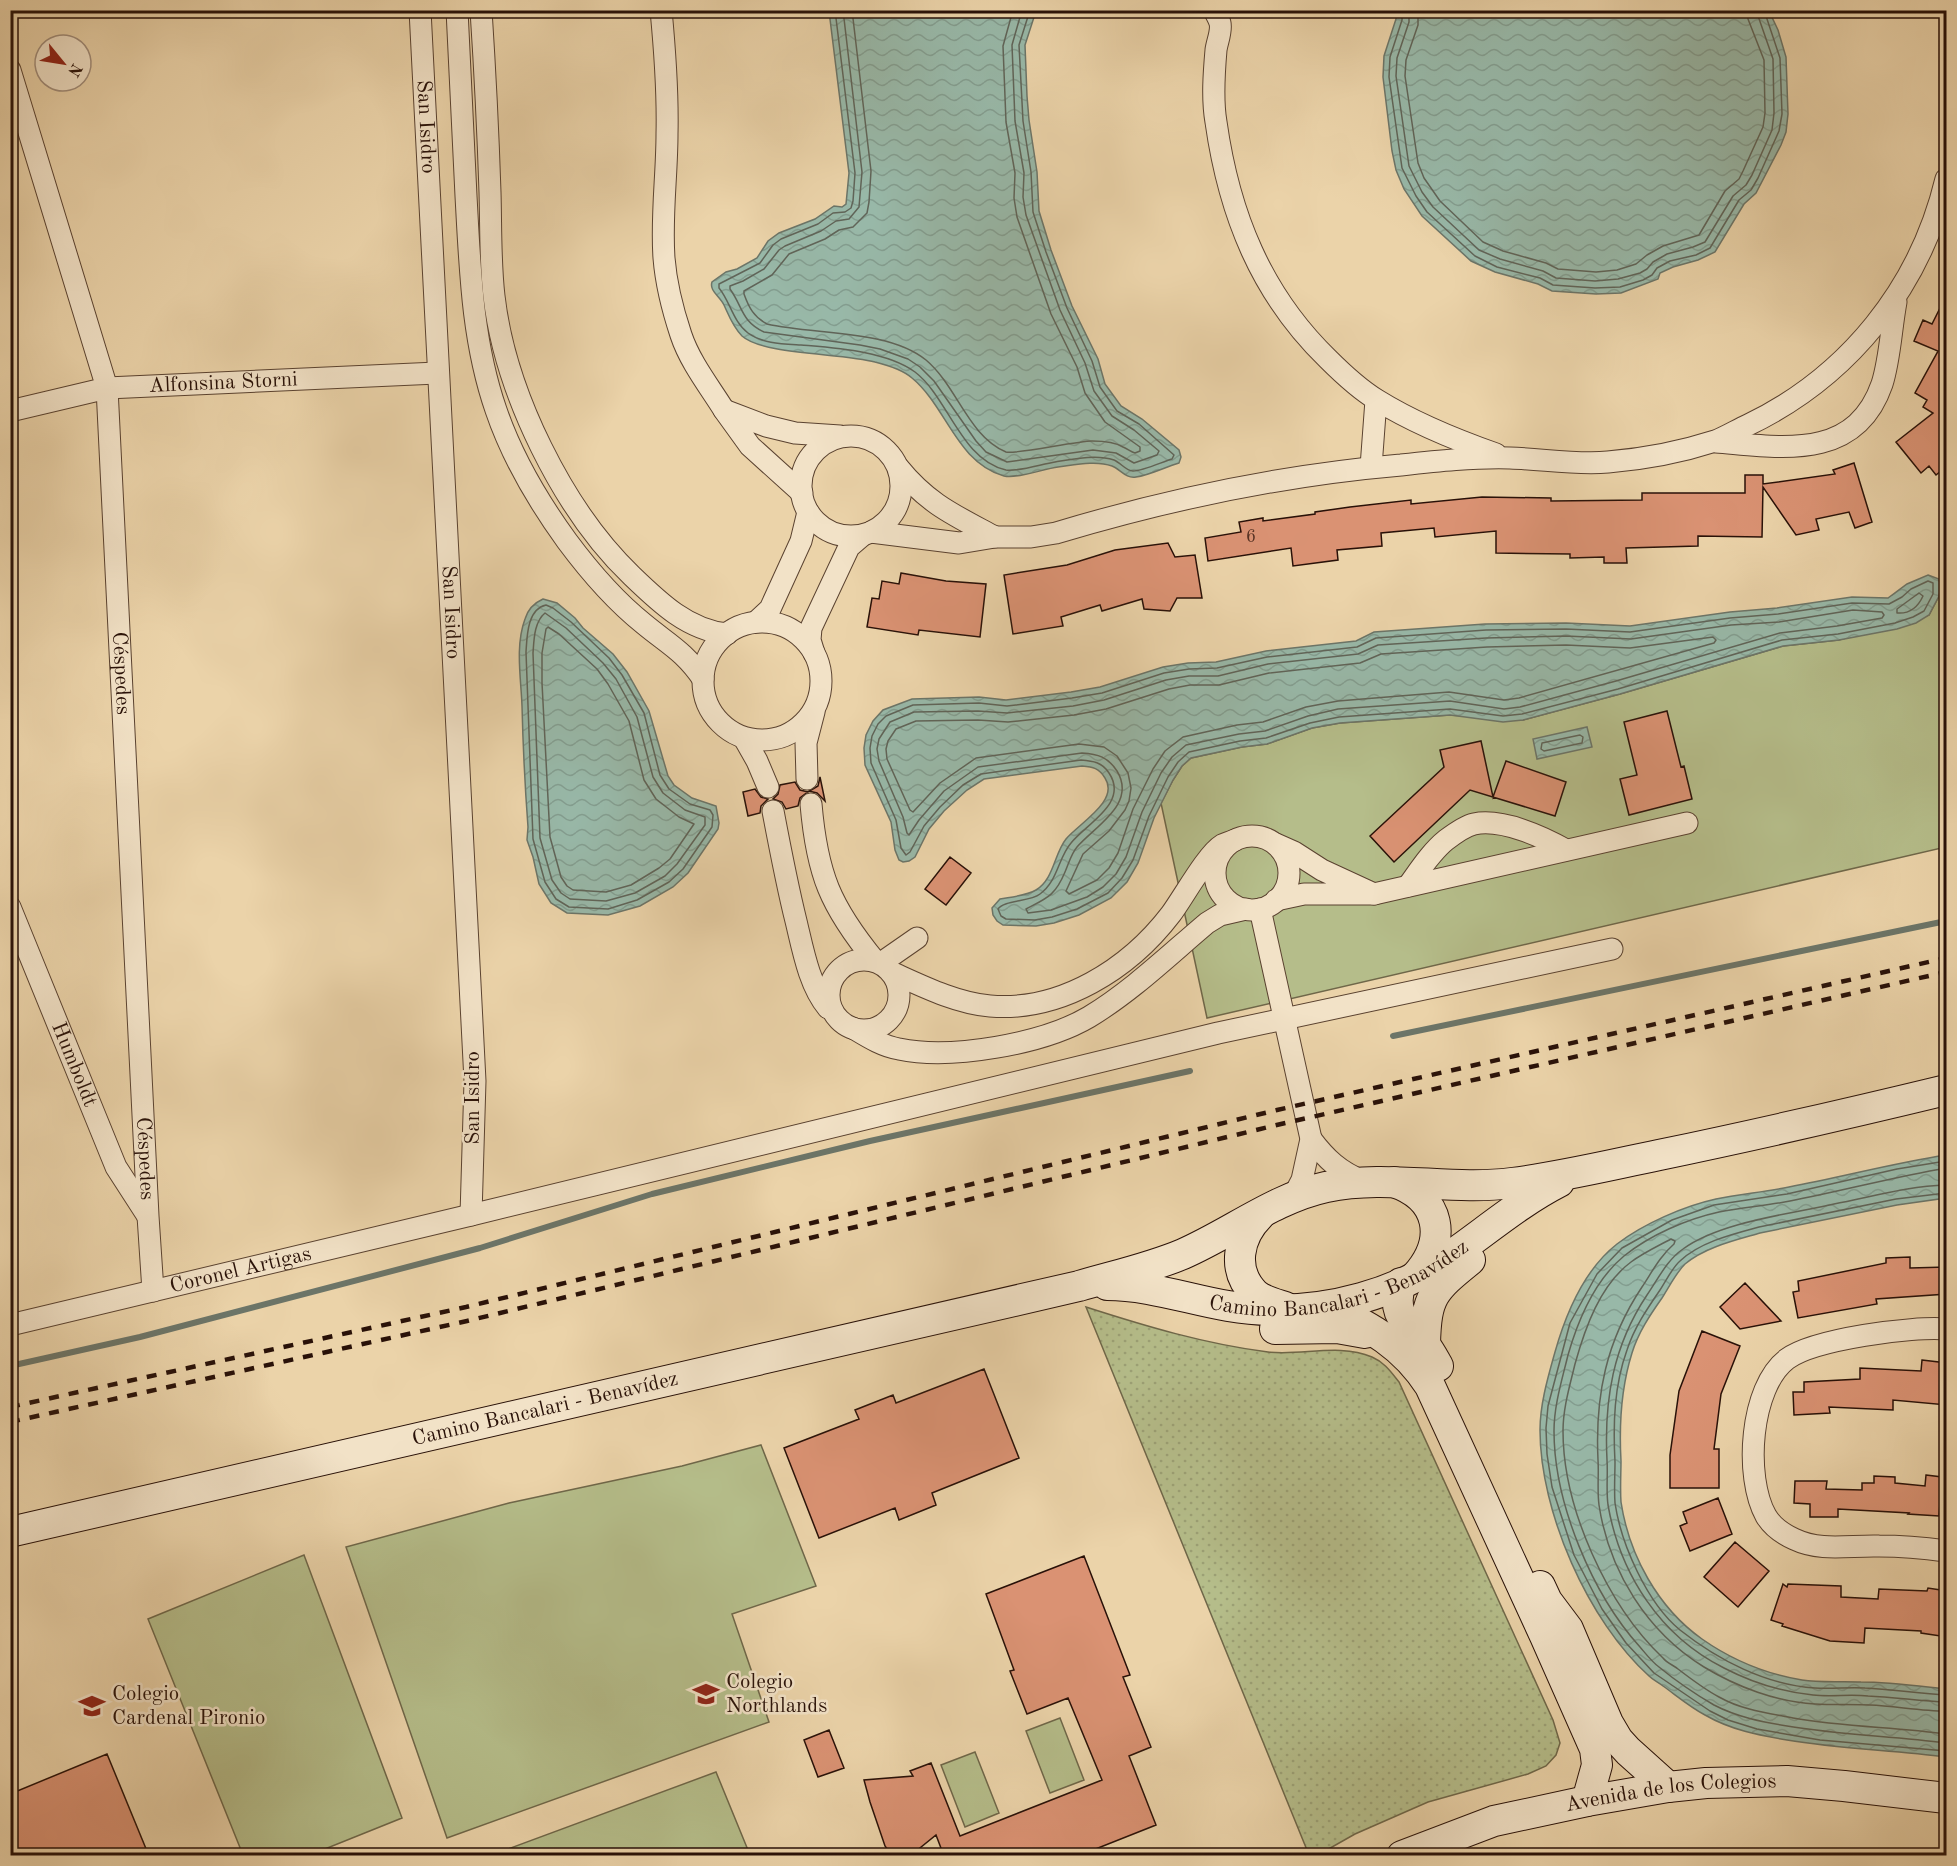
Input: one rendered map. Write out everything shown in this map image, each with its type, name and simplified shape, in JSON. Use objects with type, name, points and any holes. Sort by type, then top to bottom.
[{"type":"main road","name":"Camino Bancalari - Benavídez","points":[[10,1532],[1079,1286],[1182,1254],[1293,1197],[1325,1187],[1377,1181],[1489,1186],[1578,1172],[1769,1132],[1947,1090]]},
{"type":"main road","name":"Camino Bancalari - Benavídez","points":[[1079,1286],[1127,1285],[1249,1309],[1327,1306],[1382,1292],[1409,1280],[1444,1260],[1522,1204],[1578,1172]]},
{"type":"main road","points":[[1377,1181],[1408,1187],[1422,1198],[1431,1212],[1436,1229],[1435,1246],[1428,1263],[1409,1280],[1397,1301],[1399,1312],[1405,1323],[1425,1345],[1439,1368],[1547,1601],[1568,1629],[1608,1723],[1628,1751],[1668,1787]]},
{"type":"main road","points":[[1425,1345],[1425,1317],[1434,1293],[1443,1282],[1481,1251],[1522,1204]]},
{"type":"main road","points":[[1263,1213],[1249,1226],[1241,1243],[1240,1262],[1245,1280],[1256,1295],[1291,1309]]},
{"type":"main road","points":[[1166,1293],[1204,1315],[1249,1330],[1337,1328],[1382,1337]]},
{"type":"main road","points":[[1327,1306],[1355,1319],[1400,1348],[1415,1363],[1430,1386],[1595,1749],[1597,1765],[1587,1801]]},
{"type":"main road","name":"Avenida de los Colegios","points":[[1402,1856],[1494,1821],[1668,1787],[1706,1783],[1786,1781],[1909,1792],[1947,1798]]},
{"type":"street","name":"San Isidro","points":[[420,10],[475,1081],[471,1215]]},
{"type":"street","points":[[457,10],[469,264],[476,333],[496,411],[509,444],[537,496],[590,572],[644,625],[675,646],[688,658],[703,679]]},
{"type":"street","points":[[481,10],[488,122],[494,296],[502,340],[527,414],[549,462],[584,520],[620,565],[653,596],[699,628],[711,632],[727,633]]},
{"type":"street","points":[[661,10],[667,79],[668,134],[664,259],[681,336],[724,410],[750,446],[805,503],[820,525],[845,536],[867,533],[958,543],[995,537],[1031,537],[1224,490],[1371,467],[1508,458],[1607,463],[1675,451],[1712,441],[1768,415],[1802,394],[1868,335],[1897,294],[1929,232],[1947,179]]},
{"type":"street","points":[[1223,15],[1214,78],[1215,119],[1222,166],[1249,248],[1269,284],[1305,334],[1344,375],[1376,400],[1457,440],[1508,458]]},
{"type":"street","name":"Céspedes","points":[[10,70],[107,388],[153,1291]]},
{"type":"street","points":[[1712,441],[1802,447],[1836,438],[1855,426],[1873,405],[1882,382],[1897,294]]},
{"type":"street","points":[[473,299],[494,296]]},
{"type":"street","name":"Alfonsina Storni","points":[[10,411],[107,388],[437,373]]},
{"type":"street","points":[[1371,467],[1376,400]]},
{"type":"street","points":[[724,410],[766,426],[795,433],[856,437],[875,442],[889,454],[923,495],[945,510],[995,537]]},
{"type":"street","points":[[756,622],[770,609],[801,542],[805,503],[803,476],[810,459],[830,442],[847,437]]},
{"type":"street","points":[[807,780],[807,743],[820,686],[820,675],[810,640],[811,628],[849,547],[886,522],[897,507],[901,489],[895,462]]},
{"type":"street","points":[[814,653],[799,635],[790,629],[768,622],[756,622],[727,633],[712,649],[704,668],[703,679],[706,701],[717,720],[744,738],[764,740],[784,736],[802,725],[815,708]]},
{"type":"street","points":[[744,738],[768,787]]},
{"type":"street","points":[[811,804],[814,844],[822,874],[832,898],[844,921],[882,965],[899,989],[899,1002],[894,1014],[879,1027],[866,1030],[845,1023],[831,1006],[829,993],[835,975],[849,962],[862,959],[882,965],[943,994],[991,1006],[1046,1001],[1104,976],[1144,946],[1170,915],[1213,853],[1222,844],[1235,840],[1256,836],[1269,841],[1294,852],[1322,870],[1374,894]]},
{"type":"street","points":[[772,811],[805,959],[818,993],[826,1006],[845,1023],[873,1041],[897,1049],[921,1053],[965,1052],[1033,1039],[1059,1031],[1088,1017],[1116,998],[1220,915],[1304,894],[1374,894],[1687,823]]},
{"type":"street","points":[[1408,886],[1444,841],[1474,824],[1491,824],[1516,829],[1543,838],[1566,850]]},
{"type":"street","points":[[1235,840],[1225,848],[1218,859],[1216,879],[1220,891],[1228,901],[1261,906],[1285,889],[1288,868],[1284,855],[1269,841]]},
{"type":"street","points":[[780,852],[814,844]]},
{"type":"street","points":[[1261,906],[1311,1139],[1302,1180],[1293,1197]]},
{"type":"street","name":"Humboldt","points":[[10,907],[116,1167],[148,1216]]},
{"type":"street","points":[[882,965],[917,938]]},
{"type":"street","name":"Coronel Artigas","points":[[10,1325],[1218,1032],[1612,949]]},
{"type":"street","points":[[1311,1139],[1339,1170],[1377,1181]]},
{"type":"street","points":[[1947,1329],[1900,1330],[1851,1338],[1789,1357],[1776,1368],[1767,1383],[1762,1397],[1754,1448],[1754,1476],[1766,1516],[1776,1528],[1799,1541],[1821,1547],[1877,1546],[1947,1551]]},
{"type":"green space","points":[[1946,584],[1946,847],[1207,1018],[1161,803],[1182,766],[1191,758],[1267,744],[1312,728],[1340,723],[1450,715],[1523,720],[1783,646],[1839,640],[1929,615],[1941,588]]},
{"type":"green space","points":[[1086,1307],[1221,1344],[1281,1353],[1347,1351],[1372,1357],[1387,1368],[1399,1382],[1553,1720],[1560,1743],[1556,1755],[1546,1766],[1528,1774],[1428,1802],[1355,1834],[1318,1855],[1309,1855]]},
{"type":"green space","points":[[761,1445],[816,1586],[732,1614],[769,1722],[447,1838],[346,1547],[509,1503],[682,1466]]},
{"type":"green space","points":[[304,1555],[402,1818],[310,1855],[243,1855],[148,1619]]},
{"type":"green space","points":[[1060,1718],[1084,1780],[1050,1793],[1026,1731]]},
{"type":"green space","points":[[975,1752],[999,1813],[965,1827],[941,1765]]},
{"type":"green space","points":[[716,1772],[750,1855],[492,1855]]},
{"type":"water","points":[[829,11],[1036,11],[1025,45],[1027,96],[1037,172],[1039,211],[1051,250],[1072,306],[1098,359],[1105,384],[1121,406],[1142,419],[1179,450],[1181,457],[1179,463],[1136,477],[1126,475],[1106,464],[1092,463],[1004,476],[974,459],[924,390],[912,378],[895,368],[861,359],[767,347],[752,342],[739,333],[722,302],[713,291],[712,282],[726,272],[757,258],[768,241],[779,233],[815,219],[834,206],[842,207],[846,204],[849,173]]},
{"type":"water","points":[[1396,11],[1769,11],[1778,30],[1786,57],[1788,114],[1786,132],[1756,193],[1744,204],[1715,252],[1698,260],[1673,267],[1660,273],[1658,279],[1621,293],[1552,291],[1538,284],[1495,272],[1471,261],[1422,216],[1404,189],[1396,170],[1392,151],[1383,77],[1384,56],[1396,19]]},
{"type":"water","points":[[1928,575],[1939,579],[1941,588],[1929,615],[1916,623],[1897,629],[1839,640],[1783,646],[1523,720],[1503,722],[1450,715],[1340,723],[1312,728],[1267,744],[1191,758],[1182,766],[1173,780],[1154,818],[1138,863],[1127,882],[1111,898],[1079,915],[1054,923],[1036,926],[1003,925],[993,915],[992,908],[1000,899],[1032,892],[1047,880],[1066,839],[1096,812],[1107,795],[1108,787],[1105,778],[1098,770],[1082,766],[984,779],[967,790],[944,811],[929,829],[915,857],[903,862],[899,860],[895,850],[891,822],[865,765],[866,735],[873,721],[883,710],[912,699],[979,697],[1006,700],[1071,692],[1100,687],[1163,667],[1216,662],[1266,651],[1356,641],[1374,632],[1485,624],[1566,623],[1630,626],[1852,597],[1888,598],[1907,584]]},
{"type":"water","points":[[543,599],[557,603],[575,618],[613,654],[627,672],[649,711],[668,776],[674,785],[692,798],[716,806],[718,829],[688,873],[673,887],[640,906],[608,915],[567,913],[551,903],[539,884],[527,840],[519,651],[526,615],[537,602]]},
{"type":"water","points":[[1587,727],[1592,747],[1537,759],[1533,739]]},
{"type":"water","points":[[1946,1155],[1946,1198],[1897,1205],[1760,1233],[1721,1245],[1693,1258],[1676,1276],[1645,1324],[1635,1346],[1625,1380],[1622,1407],[1621,1502],[1625,1522],[1639,1560],[1648,1579],[1672,1612],[1713,1647],[1775,1674],[1809,1681],[1882,1683],[1946,1689],[1946,1757],[1807,1743],[1755,1734],[1725,1725],[1694,1708],[1652,1679],[1627,1653],[1606,1626],[1588,1596],[1558,1529],[1548,1495],[1542,1462],[1540,1430],[1545,1391],[1565,1322],[1586,1279],[1606,1254],[1627,1237],[1664,1217],[1716,1199],[1780,1189]]},
{"type":"building","points":[[1947,294],[1947,466],[1936,475],[1929,466],[1921,473],[1896,442],[1933,413],[1923,407],[1927,400],[1915,393],[1938,351],[1914,341],[1923,320],[1932,324]]},
{"type":"building","points":[[1854,463],[1872,522],[1855,528],[1849,512],[1816,519],[1819,530],[1796,535],[1763,487],[1762,537],[1698,536],[1698,546],[1626,548],[1627,563],[1604,563],[1604,557],[1570,558],[1570,554],[1496,553],[1496,531],[1435,537],[1434,528],[1381,533],[1382,546],[1337,550],[1338,560],[1293,566],[1291,548],[1208,561],[1205,538],[1241,532],[1239,522],[1263,518],[1263,521],[1411,500],[1411,504],[1482,497],[1551,498],[1551,501],[1642,500],[1642,493],[1745,493],[1745,475],[1763,475],[1763,484],[1835,474],[1833,470]]},
{"type":"building","points":[[1168,543],[1175,557],[1195,555],[1202,598],[1177,598],[1170,611],[1144,609],[1142,599],[1102,611],[1100,605],[1061,617],[1063,626],[1013,634],[1004,575],[1067,565],[1115,550]]},
{"type":"building","points":[[901,573],[946,581],[986,584],[980,637],[919,630],[918,635],[867,627],[872,598],[879,599],[882,581],[899,584]]},
{"type":"building","points":[[1667,711],[1681,767],[1684,766],[1692,799],[1629,815],[1620,779],[1637,775],[1624,722]]},
{"type":"building","points":[[1481,741],[1493,797],[1506,761],[1566,782],[1555,816],[1470,790],[1394,862],[1370,836],[1444,767],[1440,750]]},
{"type":"building","points":[[820,777],[825,801],[817,793],[809,791],[818,786]]},
{"type":"building","points":[[795,782],[800,790],[808,792],[800,798],[798,806],[786,809],[782,802],[773,799],[778,794],[780,785]]},
{"type":"building","points":[[755,789],[761,797],[768,799],[761,806],[760,813],[748,816],[743,792]]},
{"type":"building","points":[[950,857],[971,873],[946,905],[925,889]]},
{"type":"building","points":[[1910,1257],[1910,1268],[1947,1267],[1947,1294],[1876,1299],[1877,1304],[1798,1318],[1793,1292],[1799,1291],[1798,1281],[1886,1263],[1886,1258]]},
{"type":"building","points":[[1745,1283],[1781,1321],[1740,1329],[1720,1307]]},
{"type":"building","points":[[1702,1331],[1740,1346],[1721,1394],[1714,1449],[1719,1449],[1719,1488],[1670,1488],[1670,1455],[1679,1391]]},
{"type":"building","points":[[1922,1360],[1947,1363],[1947,1405],[1893,1400],[1893,1410],[1829,1407],[1830,1413],[1794,1415],[1793,1392],[1804,1392],[1804,1382],[1860,1379],[1860,1368],[1921,1371]]},
{"type":"building","points":[[984,1369],[1019,1458],[932,1493],[936,1505],[899,1520],[895,1508],[819,1538],[784,1448],[859,1419],[855,1410],[893,1395],[896,1403]]},
{"type":"building","points":[[1926,1475],[1942,1477],[1939,1516],[1838,1509],[1838,1517],[1810,1517],[1810,1504],[1794,1503],[1795,1481],[1827,1481],[1826,1489],[1862,1490],[1862,1483],[1874,1483],[1874,1476],[1895,1477],[1895,1483],[1925,1486]]},
{"type":"building","points":[[1718,1498],[1732,1534],[1690,1551],[1680,1526],[1687,1523],[1683,1512]]},
{"type":"building","points":[[1735,1542],[1769,1571],[1738,1607],[1704,1577]]},
{"type":"building","points":[[1084,1556],[1130,1675],[1123,1677],[1151,1747],[1129,1756],[1156,1825],[1078,1856],[944,1856],[936,1835],[910,1856],[892,1856],[885,1846],[864,1780],[913,1776],[910,1771],[931,1763],[960,1836],[1102,1780],[1068,1698],[1027,1714],[1010,1671],[1014,1670],[986,1594]]},
{"type":"building","points":[[1783,1584],[1787,1587],[1788,1584],[1841,1586],[1841,1597],[1878,1599],[1879,1589],[1927,1591],[1928,1588],[1947,1591],[1947,1637],[1921,1633],[1921,1631],[1865,1628],[1864,1643],[1830,1641],[1782,1626],[1783,1624],[1771,1620]]},
{"type":"building","points":[[829,1730],[844,1768],[818,1777],[804,1740]]},
{"type":"building","points":[[107,1754],[149,1856],[10,1856],[10,1794]]},
{"type":"waterway","points":[[1393,1036],[1946,921]]},
{"type":"waterway","points":[[10,1366],[140,1337],[480,1248],[652,1194],[870,1141],[1190,1071]]},
{"type":"railway","points":[[10,1407],[466,1307],[1277,1110],[1946,958]]},
{"type":"railway","points":[[10,1422],[467,1321],[1281,1124],[1946,972]]},
{"type":"place","name":"Colegio Northlands","points":[[706,1694]]},
{"type":"place","name":"Colegio Cardenal Pironio","points":[[92,1706]]}]
